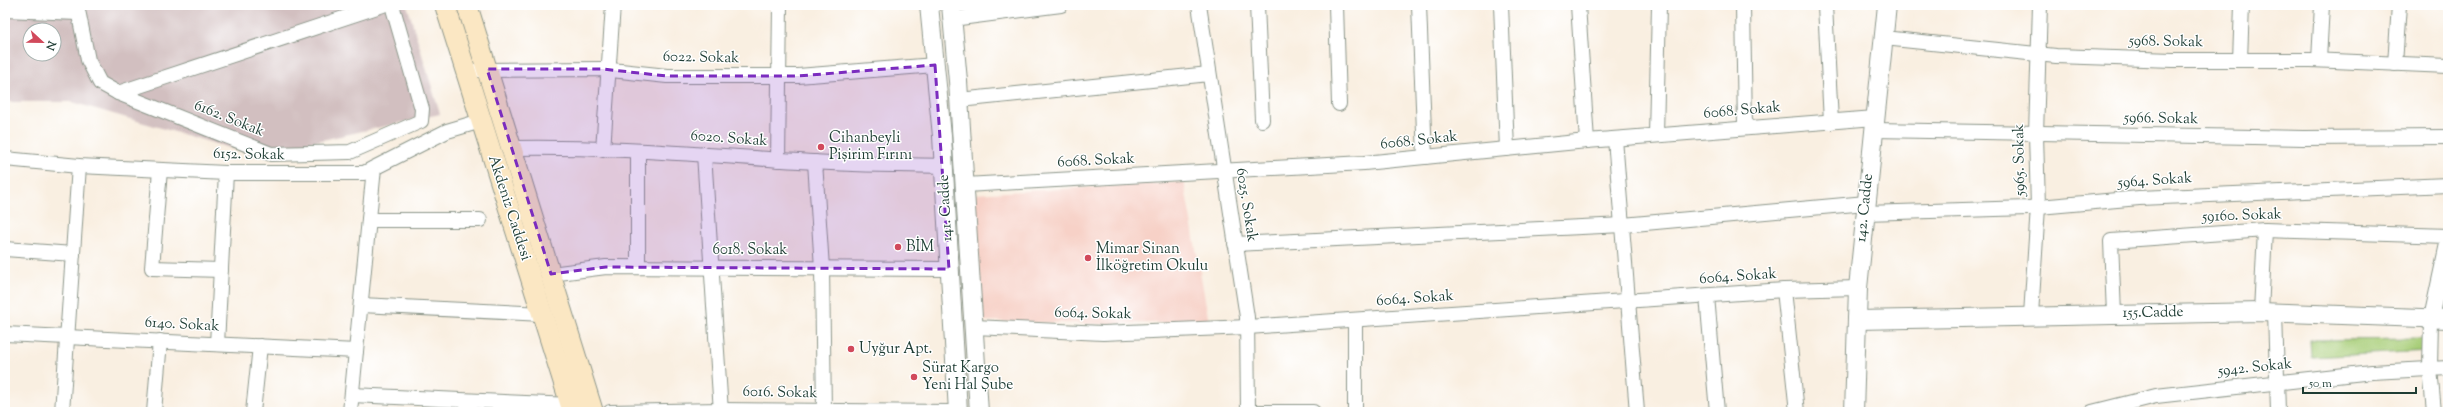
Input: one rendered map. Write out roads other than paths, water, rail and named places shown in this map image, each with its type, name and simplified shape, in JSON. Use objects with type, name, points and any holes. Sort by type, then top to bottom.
[{"type":"main road","name":"Akdeniz Caddesi","points":[[445,5],[572,408]]},
{"type":"main road","name":"Akdeniz Caddesi","points":[[467,5],[593,412]]},
{"type":"street","points":[[118,93],[383,5]]},
{"type":"street","name":"6162. Sokak","points":[[77,9],[88,60],[100,83],[118,93],[272,154],[350,152],[421,121],[422,109],[392,5]]},
{"type":"street","points":[[603,150],[613,5]]},
{"type":"street","points":[[778,160],[780,5]]},
{"type":"street","points":[[930,13],[1061,5]]},
{"type":"street","name":"6025. Sokak","points":[[1199,5],[1223,172],[1248,327],[1248,412]]},
{"type":"street","points":[[1257,5],[1262,120]]},
{"type":"street","points":[[1336,5],[1339,104]]},
{"type":"street","points":[[1419,5],[1425,157]]},
{"type":"street","points":[[1501,5],[1507,149]]},
{"type":"street","points":[[1578,5],[1587,141]]},
{"type":"street","points":[[1656,135],[1659,5]]},
{"type":"street","points":[[1743,5],[1745,128]]},
{"type":"street","points":[[1825,5],[1831,122]]},
{"type":"street","name":"142. Cadde","points":[[1854,412],[1858,288],[1887,5]]},
{"type":"street","name":"5965. Sokak","points":[[2031,315],[2038,207],[2036,134],[2040,5]]},
{"type":"street","points":[[2240,60],[2242,5]]},
{"type":"street","points":[[2319,60],[2322,5]]},
{"type":"street","points":[[2395,64],[2399,5]]},
{"type":"street","points":[[5,10],[77,9]]},
{"type":"street","name":"141. Cadde","points":[[952,12],[960,100],[979,412]]},
{"type":"street","name":"141. Cadde","points":[[930,13],[943,166],[958,412]]},
{"type":"street","name":"5968. Sokak","points":[[1884,38],[2038,54],[2165,60],[2319,60],[2448,66]]},
{"type":"street","points":[[935,65],[957,64]]},
{"type":"street","name":"6022. Sokak","points":[[466,72],[487,69],[609,70],[667,76],[780,76],[935,65]]},
{"type":"street","points":[[960,100],[1209,74]]},
{"type":"street","name":"6152. Sokak","points":[[5,159],[80,166],[226,173],[364,173],[447,131],[481,121]]},
{"type":"street","name":"6068. Sokak","points":[[965,185],[1223,172],[1425,157],[1656,135],[1831,122],[1874,124]]},
{"type":"street","name":"5966. Sokak","points":[[1874,124],[2036,134],[2303,138],[2448,137]]},
{"type":"street","points":[[1615,139],[1637,412]]},
{"type":"street","name":"6020. Sokak","points":[[512,148],[638,151],[815,162],[943,166]]},
{"type":"street","points":[[638,151],[638,267]]},
{"type":"street","points":[[704,154],[721,411]]},
{"type":"street","points":[[815,162],[822,268],[824,411]]},
{"type":"street","points":[[62,412],[80,166]]},
{"type":"street","points":[[350,412],[374,168]]},
{"type":"street","points":[[160,170],[152,268],[221,270]]},
{"type":"street","points":[[217,344],[226,173]]},
{"type":"street","name":"5964. Sokak","points":[[1235,244],[1622,225],[1865,208],[2038,207],[2147,198],[2448,184]]},
{"type":"street","points":[[369,220],[480,220]]},
{"type":"street","points":[[2265,230],[2268,312],[2277,382],[2278,412]]},
{"type":"street","name":"59160. Sokak","points":[[2114,314],[2111,241],[2265,230],[2448,237]]},
{"type":"street","points":[[2434,412],[2430,369],[2439,318],[2448,237]]},
{"type":"street","points":[[5,249],[73,254]]},
{"type":"street","name":"6018. Sokak","points":[[551,274],[606,267],[949,269]]},
{"type":"street","name":"6064. Sokak","points":[[974,328],[1103,333],[1248,327],[1784,290],[1858,288]]},
{"type":"street","points":[[1784,290],[1797,412]]},
{"type":"street","points":[[1707,296],[1717,412]]},
{"type":"street","points":[[361,305],[543,314]]},
{"type":"street","name":"155.Cadde","points":[[1857,320],[2031,315],[2268,312],[2439,318]]},
{"type":"street","points":[[1355,320],[1355,412]]},
{"type":"street","name":"6140. Sokak","points":[[5,334],[356,351]]},
{"type":"street","points":[[154,412],[160,341]]},
{"type":"street","points":[[253,412],[260,346]]},
{"type":"street","name":"5942. Sokak","points":[[2100,411],[2156,396],[2372,372],[2448,368]]},
{"type":"street","points":[[352,395],[572,408]]},
{"type":"street","name":"6016. Sokak","points":[[610,412],[950,412]]},
{"type":"street","points":[[1255,412],[1313,412]]},
{"type":"place","name":"Cihanbeyli Pişirim Fırını","points":[[821,147]]},
{"type":"place","name":"BİM","points":[[898,247]]},
{"type":"place","name":"Mimar Sinan İlköğretim Okulu","points":[[1088,258]]},
{"type":"place","name":"Uyğur Apt.","points":[[851,349]]},
{"type":"place","name":"Sürat Kargo Yeni Hal Şube","points":[[914,377]]}]
